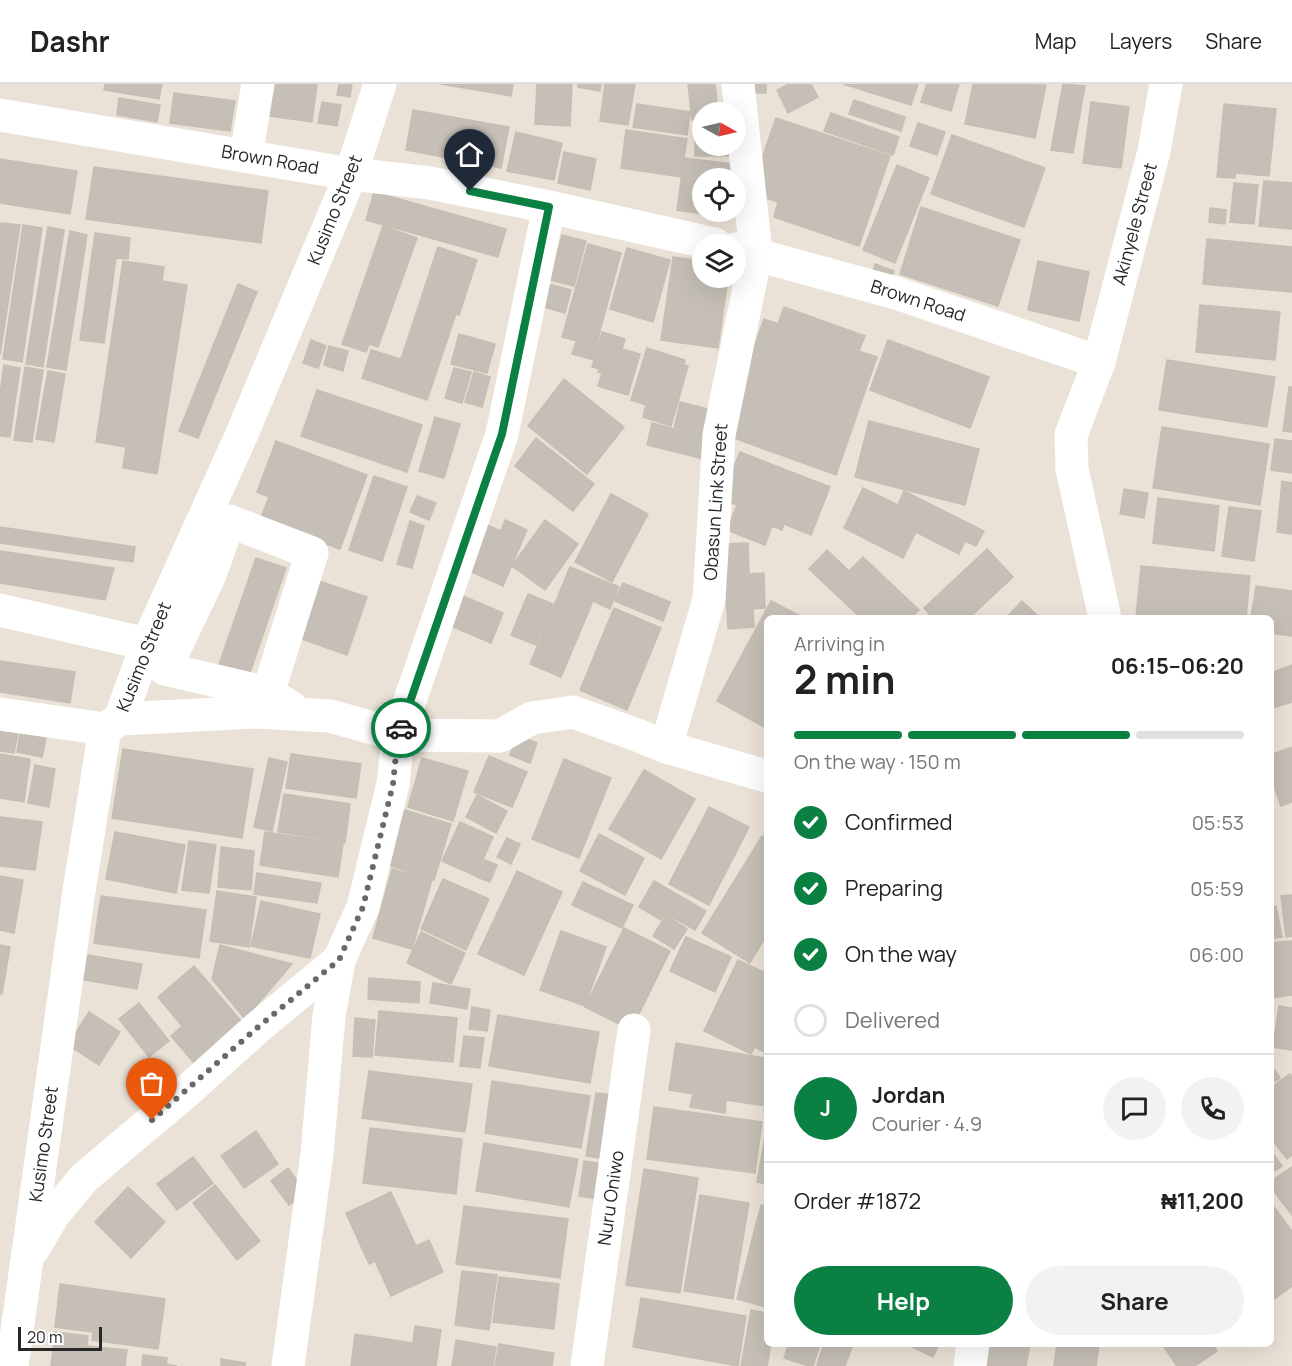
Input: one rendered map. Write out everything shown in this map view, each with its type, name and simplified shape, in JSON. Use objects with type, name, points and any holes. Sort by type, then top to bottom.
[{"type":"street","points":[[246,156],[258,84]]},
{"type":"street","name":"Kusimo Street","points":[[12,1366],[81,879],[112,724],[241,436],[351,174],[380,84]]},
{"type":"street","name":"Obasun Link Street","points":[[738,84],[745,234]]},
{"type":"street","name":"Akinyele Street","points":[[1104,615],[1072,469],[1071,435],[1099,362],[1154,151],[1166,84]]},
{"type":"street","name":"Brown Road","points":[[0,115],[351,174],[430,183],[692,239]]},
{"type":"street","points":[[288,1366],[317,1154],[329,1016],[339,960],[363,907],[393,784],[398,735],[502,434],[549,207]]},
{"type":"street","name":"Brown Road","points":[[746,251],[897,293],[1099,362]]},
{"type":"street","name":"Obasun Link Street","points":[[666,747],[709,599],[719,435],[741,288]]},
{"type":"street","points":[[268,693],[312,553],[229,521],[210,575],[165,669],[268,693],[303,715]]},
{"type":"street","points":[[176,582],[210,575]]},
{"type":"street","points":[[0,610],[147,644]]},
{"type":"street","points":[[0,714],[112,724],[256,712],[330,716],[398,735],[500,736],[532,718],[573,712],[666,747],[764,775]]},
{"type":"street","points":[[27,1260],[54,1214],[84,1178],[339,960]]},
{"type":"street","name":"Nuru Oniwo","points":[[588,1366],[634,1030]]},
{"type":"street","points":[[970,1366],[973,1347]]},
{"type":"building","points":[[105,84],[162,84],[159,99],[104,90]]},
{"type":"building","points":[[267,84],[317,84],[312,122],[263,115]]},
{"type":"building","points":[[339,84],[352,84],[350,97],[337,95]]},
{"type":"building","points":[[441,84],[513,84],[511,96]]},
{"type":"building","points":[[537,84],[572,84],[570,126],[535,124]]},
{"type":"building","points":[[578,84],[601,84],[600,91],[578,87]]},
{"type":"building","points":[[605,84],[635,84],[628,125],[600,121]]},
{"type":"building","points":[[688,84],[715,84],[717,102],[692,102],[692,120]]},
{"type":"building","points":[[755,84],[766,84],[766,93],[755,93]]},
{"type":"building","points":[[789,84],[811,84],[818,97],[788,113],[777,90]]},
{"type":"building","points":[[843,84],[918,84],[911,105]]},
{"type":"building","points":[[927,84],[959,84],[951,111],[921,102]]},
{"type":"building","points":[[973,84],[1046,85],[1035,138],[965,124]]},
{"type":"building","points":[[1063,84],[1085,86],[1073,153],[1051,150]]},
{"type":"building","points":[[174,93],[235,101],[230,131],[170,123]]},
{"type":"building","points":[[119,98],[160,105],[157,122],[117,115]]},
{"type":"building","points":[[854,100],[905,117],[901,131],[849,114]]},
{"type":"building","points":[[322,102],[341,105],[337,126],[318,123]]},
{"type":"building","points":[[1091,102],[1129,107],[1121,168],[1083,163]]},
{"type":"building","points":[[637,104],[690,112],[687,135],[633,127]]},
{"type":"building","points":[[1224,104],[1276,109],[1269,176],[1235,173],[1235,178],[1217,177]]},
{"type":"building","points":[[413,110],[509,127],[501,168],[406,150]]},
{"type":"building","points":[[831,113],[899,137],[893,155],[824,131]]},
{"type":"building","points":[[776,118],[890,156],[859,246],[774,217],[778,202],[750,193]]},
{"type":"building","points":[[918,123],[945,132],[937,155],[910,146]]},
{"type":"building","points":[[626,130],[687,139],[681,177],[621,168]]},
{"type":"building","points":[[516,132],[562,143],[554,180],[507,171]]},
{"type":"building","points":[[952,135],[1045,168],[1024,227],[931,194]]},
{"type":"building","points":[[564,152],[596,159],[590,190],[558,183]]},
{"type":"building","points":[[684,158],[732,164],[732,168],[692,168],[692,212],[677,210]]},
{"type":"building","points":[[0,159],[77,171],[70,214],[0,203]]},
{"type":"building","points":[[897,165],[929,178],[895,263],[863,250]]},
{"type":"building","points":[[94,167],[268,191],[261,243],[86,219]]},
{"type":"building","points":[[1264,181],[1292,183],[1292,229],[1259,226]]},
{"type":"building","points":[[1234,183],[1258,185],[1254,224],[1230,222]]},
{"type":"building","points":[[374,192],[506,229],[498,257],[366,220]]},
{"type":"building","points":[[921,207],[1020,240],[998,306],[900,274]]},
{"type":"building","points":[[1210,208],[1226,210],[1225,224],[1209,222]]},
{"type":"building","points":[[1,223],[20,225],[0,355],[0,232]]},
{"type":"building","points":[[23,225],[42,228],[22,362],[3,359]]},
{"type":"building","points":[[383,226],[417,238],[378,347],[369,344],[366,352],[342,344]]},
{"type":"building","points":[[48,227],[64,230],[43,367],[26,364]]},
{"type":"building","points":[[70,231],[87,235],[66,370],[47,367]]},
{"type":"building","points":[[95,233],[130,238],[128,259],[116,258],[104,343],[80,340]]},
{"type":"building","points":[[562,235],[586,241],[574,286],[550,280]]},
{"type":"building","points":[[1207,239],[1292,247],[1292,292],[1203,284]]},
{"type":"building","points":[[588,244],[621,253],[596,346],[562,337]]},
{"type":"building","points":[[438,247],[477,260],[427,400],[362,378],[371,350],[401,359]]},
{"type":"building","points":[[627,248],[670,260],[653,322],[610,309]]},
{"type":"building","points":[[673,257],[692,260],[692,288],[727,288],[718,348],[661,340]]},
{"type":"building","points":[[123,261],[164,267],[162,281],[187,285],[157,474],[123,468],[126,447],[96,442]]},
{"type":"building","points":[[1038,261],[1089,272],[1079,321],[1028,310]]},
{"type":"building","points":[[875,264],[894,271],[889,286],[871,279]]},
{"type":"building","points":[[238,284],[257,292],[198,438],[179,431]]},
{"type":"building","points":[[549,284],[571,290],[565,313],[544,307]]},
{"type":"building","points":[[1200,305],[1280,312],[1275,360],[1196,352]]},
{"type":"building","points":[[784,307],[865,336],[859,351],[877,357],[836,475],[723,434],[764,319],[778,324]]},
{"type":"building","points":[[602,332],[625,339],[622,349],[640,354],[628,395],[598,386],[602,373],[598,372],[600,369],[592,367],[594,360],[572,354],[576,342],[597,348]]},
{"type":"building","points":[[459,334],[495,344],[487,373],[451,364]]},
{"type":"building","points":[[311,340],[326,346],[318,368],[303,363]]},
{"type":"building","points":[[888,340],[989,377],[970,428],[870,390]]},
{"type":"building","points":[[329,346],[348,351],[343,371],[324,365]]},
{"type":"building","points":[[647,348],[685,360],[684,365],[688,366],[671,426],[643,417],[646,405],[631,400]]},
{"type":"building","points":[[1167,360],[1275,377],[1267,427],[1159,410]]},
{"type":"building","points":[[4,365],[20,368],[10,437],[0,436],[0,394]]},
{"type":"building","points":[[25,367],[43,370],[32,442],[14,440]]},
{"type":"building","points":[[454,368],[471,372],[462,403],[445,398]]},
{"type":"building","points":[[48,371],[65,374],[54,442],[36,439]]},
{"type":"building","points":[[474,372],[490,377],[482,407],[465,402]]},
{"type":"building","points":[[564,379],[624,427],[587,474],[528,426]]},
{"type":"building","points":[[1289,387],[1292,387],[1292,432],[1283,431]]},
{"type":"building","points":[[317,390],[422,425],[407,472],[301,436]]},
{"type":"building","points":[[680,402],[712,410],[700,458],[647,445],[652,423],[674,429]]},
{"type":"building","points":[[435,417],[460,424],[444,478],[419,471]]},
{"type":"building","points":[[869,421],[979,449],[965,505],[855,477]]},
{"type":"building","points":[[1162,427],[1269,444],[1260,505],[1153,488]]},
{"type":"building","points":[[536,438],[594,484],[573,511],[515,466]]},
{"type":"building","points":[[1275,439],[1292,441],[1292,473],[1271,470]]},
{"type":"building","points":[[276,441],[367,475],[340,549],[260,520],[269,497],[257,492]]},
{"type":"building","points":[[740,452],[830,487],[811,535],[784,524],[782,530],[772,526],[765,545],[727,530],[737,505],[721,499]]},
{"type":"building","points":[[374,476],[407,487],[382,561],[349,550]]},
{"type":"building","points":[[1282,481],[1292,483],[1292,534],[1277,532]]},
{"type":"building","points":[[863,488],[898,505],[904,491],[984,531],[976,546],[965,541],[959,554],[916,532],[903,558],[844,528]]},
{"type":"building","points":[[1124,489],[1148,493],[1144,518],[1120,514]]},
{"type":"building","points":[[611,494],[648,514],[612,582],[575,562]]},
{"type":"building","points":[[417,496],[436,503],[429,520],[410,512]]},
{"type":"building","points":[[1158,498],[1219,506],[1214,551],[1153,543]]},
{"type":"building","points":[[1229,507],[1261,511],[1254,561],[1222,556]]},
{"type":"building","points":[[505,520],[527,530],[503,586],[463,568],[482,523],[501,531]]},
{"type":"building","points":[[545,520],[578,544],[545,590],[512,566]]},
{"type":"building","points":[[410,521],[424,526],[412,568],[397,564]]},
{"type":"building","points":[[0,527],[135,547],[133,562],[0,543]]},
{"type":"building","points":[[748,543],[749,574],[764,573],[765,608],[753,609],[754,627],[728,629],[723,544]]},
{"type":"building","points":[[987,549],[1013,577],[972,615],[930,615],[924,608]]},
{"type":"building","points":[[827,550],[849,571],[863,557],[919,610],[914,615],[858,615],[809,569]]},
{"type":"building","points":[[0,551],[114,568],[105,600],[0,583]]},
{"type":"building","points":[[256,558],[286,568],[247,681],[217,670]]},
{"type":"building","points":[[1141,566],[1250,576],[1246,615],[1136,615]]},
{"type":"building","points":[[570,567],[619,587],[610,609],[593,601],[561,677],[530,664]]},
{"type":"building","points":[[319,581],[367,597],[347,655],[299,638]]},
{"type":"building","points":[[623,583],[670,602],[663,621],[615,601]]},
{"type":"building","points":[[1256,586],[1292,591],[1292,636],[1274,634],[1274,615],[1251,615]]},
{"type":"building","points":[[528,594],[553,604],[536,645],[511,635]]},
{"type":"building","points":[[463,596],[503,613],[491,643],[451,626]]},
{"type":"building","points":[[771,601],[798,615],[764,615],[764,727],[717,701]]},
{"type":"building","points":[[1022,601],[1037,615],[1009,615]]},
{"type":"building","points":[[614,608],[661,628],[627,710],[580,690]]},
{"type":"building","points":[[0,661],[75,672],[70,703],[0,692]]},
{"type":"building","points":[[1292,665],[1292,702],[1274,708],[1274,672]]},
{"type":"building","points":[[0,729],[18,732],[14,753],[0,751]]},
{"type":"building","points":[[20,733],[46,738],[42,757],[17,752]]},
{"type":"building","points":[[517,735],[537,743],[530,763],[510,755]]},
{"type":"building","points":[[1292,747],[1292,802],[1281,806],[1274,786],[1274,754]]},
{"type":"building","points":[[123,749],[253,769],[242,838],[112,818]]},
{"type":"building","points":[[0,754],[30,759],[24,802],[0,798]]},
{"type":"building","points":[[291,754],[361,764],[356,798],[286,788]]},
{"type":"building","points":[[489,756],[527,772],[512,807],[474,792]]},
{"type":"building","points":[[269,758],[287,762],[272,831],[254,827]]},
{"type":"building","points":[[422,758],[468,771],[453,821],[408,807]]},
{"type":"building","points":[[564,759],[611,778],[579,858],[532,839]]},
{"type":"building","points":[[35,765],[55,769],[49,807],[28,803]]},
{"type":"building","points":[[644,770],[695,799],[661,859],[609,829]]},
{"type":"building","points":[[284,794],[350,804],[345,843],[278,832]]},
{"type":"building","points":[[477,795],[507,811],[496,833],[466,817]]},
{"type":"building","points":[[709,807],[749,827],[709,905],[669,884]]},
{"type":"building","points":[[405,810],[451,824],[434,880],[388,865]]},
{"type":"building","points":[[0,817],[42,822],[35,870],[0,866]]},
{"type":"building","points":[[460,822],[493,837],[476,876],[442,861]]},
{"type":"building","points":[[115,832],[185,845],[176,893],[106,879]]},
{"type":"building","points":[[265,832],[343,844],[338,877],[260,865]]},
{"type":"building","points":[[599,834],[644,858],[625,895],[580,871]]},
{"type":"building","points":[[762,836],[764,837],[764,939],[750,963],[702,933]]},
{"type":"building","points":[[507,838],[520,844],[511,864],[497,857]]},
{"type":"building","points":[[189,841],[216,845],[209,893],[182,890]]},
{"type":"building","points":[[221,847],[254,851],[251,890],[218,887]]},
{"type":"building","points":[[485,860],[497,865],[490,882],[477,877]]},
{"type":"building","points":[[392,869],[432,880],[412,949],[373,938]]},
{"type":"building","points":[[517,871],[562,892],[524,975],[478,954]]},
{"type":"building","points":[[257,873],[321,883],[317,903],[254,894]]},
{"type":"building","points":[[0,876],[23,880],[14,933],[0,930]]},
{"type":"building","points":[[443,879],[489,899],[466,950],[421,929]]},
{"type":"building","points":[[654,881],[706,911],[695,930],[665,913],[661,920],[639,907]]},
{"type":"building","points":[[583,882],[633,905],[622,928],[572,905]]},
{"type":"building","points":[[217,891],[256,897],[249,947],[210,941]]},
{"type":"building","points":[[1292,895],[1292,936],[1286,937],[1281,896]]},
{"type":"building","points":[[101,896],[206,910],[199,958],[94,943]]},
{"type":"building","points":[[261,901],[320,914],[310,958],[251,946]]},
{"type":"building","points":[[1274,906],[1276,906],[1282,937],[1274,938]]},
{"type":"building","points":[[666,915],[687,929],[674,949],[653,936]]},
{"type":"building","points":[[624,928],[670,951],[631,1030],[585,1007]]},
{"type":"building","points":[[561,931],[606,947],[585,1006],[540,990]]},
{"type":"building","points":[[421,932],[465,953],[451,984],[407,963]]},
{"type":"building","points":[[686,937],[731,957],[715,992],[670,971]]},
{"type":"building","points":[[1292,941],[1292,995],[1274,997],[1274,943]]},
{"type":"building","points":[[0,945],[10,947],[2,994],[0,994]]},
{"type":"building","points":[[220,945],[292,964],[245,1019],[212,979]]},
{"type":"building","points":[[88,955],[142,964],[137,989],[84,980]]},
{"type":"building","points":[[738,960],[764,972],[764,1052],[755,1047],[751,1054],[704,1031]]},
{"type":"building","points":[[194,966],[242,1022],[194,1063],[171,1036],[182,1026],[158,997]]},
{"type":"building","points":[[369,978],[420,982],[419,1003],[368,999]]},
{"type":"building","points":[[433,983],[470,989],[467,1009],[430,1003]]},
{"type":"building","points":[[139,1003],[169,1041],[149,1057],[119,1019]]},
{"type":"building","points":[[1279,1006],[1292,1008],[1292,1050],[1274,1047]]},
{"type":"building","points":[[472,1007],[490,1010],[487,1031],[469,1029]]},
{"type":"building","points":[[379,1011],[457,1018],[453,1062],[375,1055]]},
{"type":"building","points":[[89,1012],[120,1032],[99,1065],[68,1045]]},
{"type":"building","points":[[498,1015],[599,1032],[590,1083],[489,1066]]},
{"type":"building","points":[[355,1018],[375,1020],[372,1057],[353,1056]]},
{"type":"building","points":[[464,1036],[484,1038],[480,1068],[460,1066]]},
{"type":"building","points":[[676,1043],[764,1058],[764,1106],[726,1100],[725,1113],[690,1107],[693,1094],[669,1090]]},
{"type":"building","points":[[1274,1069],[1280,1078],[1274,1082]]},
{"type":"building","points":[[369,1071],[472,1084],[465,1132],[362,1118]]},
{"type":"building","points":[[1290,1074],[1292,1077],[1292,1155],[1287,1159],[1274,1142],[1274,1085]]},
{"type":"building","points":[[492,1081],[590,1096],[581,1148],[485,1133]]},
{"type":"building","points":[[596,1093],[621,1096],[611,1160],[586,1156]]},
{"type":"building","points":[[654,1107],[762,1122],[755,1173],[647,1159]]},
{"type":"building","points":[[370,1128],[462,1139],[456,1194],[363,1183]]},
{"type":"building","points":[[256,1131],[278,1164],[244,1188],[221,1156]]},
{"type":"building","points":[[764,1142],[764,1184],[757,1182]]},
{"type":"building","points":[[484,1143],[578,1159],[569,1207],[476,1191]]},
{"type":"building","points":[[1274,1155],[1282,1166],[1274,1171]]},
{"type":"building","points":[[193,1157],[213,1183],[177,1210],[157,1184]]},
{"type":"building","points":[[584,1161],[604,1164],[599,1199],[579,1196]]},
{"type":"building","points":[[1292,1167],[1292,1215],[1274,1191],[1274,1179]]},
{"type":"building","points":[[288,1168],[306,1193],[289,1205],[271,1181]]},
{"type":"building","points":[[644,1169],[698,1178],[680,1293],[626,1285]]},
{"type":"building","points":[[215,1185],[260,1241],[237,1260],[193,1203]]},
{"type":"building","points":[[128,1187],[165,1222],[131,1258],[95,1222]]},
{"type":"building","points":[[391,1192],[416,1246],[429,1240],[443,1272],[391,1296],[375,1261],[369,1264],[346,1213]]},
{"type":"building","points":[[700,1195],[749,1203],[733,1299],[684,1291]]},
{"type":"building","points":[[761,1205],[764,1206],[764,1306],[737,1299]]},
{"type":"building","points":[[464,1206],[568,1219],[560,1278],[456,1264]]},
{"type":"building","points":[[1274,1207],[1292,1231],[1292,1286],[1274,1299]]},
{"type":"building","points":[[462,1271],[497,1275],[489,1330],[455,1325]]},
{"type":"building","points":[[499,1277],[559,1284],[554,1329],[493,1322]]},
{"type":"building","points":[[60,1284],[165,1299],[158,1349],[92,1340],[93,1332],[55,1327]]},
{"type":"building","points":[[641,1298],[746,1316],[738,1366],[633,1347]]},
{"type":"building","points":[[751,1310],[764,1313],[764,1347],[770,1347],[767,1366],[741,1366]]},
{"type":"building","points":[[415,1326],[441,1330],[436,1366],[351,1366],[355,1334],[413,1343]]},
{"type":"building","points":[[55,1332],[88,1336],[87,1346],[127,1350],[125,1366],[51,1366]]},
{"type":"building","points":[[456,1340],[496,1347],[493,1366],[452,1366]]},
{"type":"building","points":[[499,1344],[554,1353],[552,1366],[495,1366]]},
{"type":"building","points":[[788,1347],[819,1347],[813,1366],[784,1358]]},
{"type":"building","points":[[823,1347],[852,1347],[845,1366],[817,1365]]},
{"type":"building","points":[[912,1347],[938,1347],[933,1357]]},
{"type":"building","points":[[989,1347],[1029,1347],[1026,1366],[986,1366]]},
{"type":"building","points":[[1057,1347],[1099,1347],[1096,1366],[1054,1366]]},
{"type":"building","points":[[1164,1347],[1214,1347],[1217,1351],[1195,1366],[1177,1366]]},
{"type":"building","points":[[143,1355],[167,1358],[166,1364],[177,1366],[142,1366]]},
{"type":"building","points":[[221,1359],[245,1363],[245,1366],[221,1366]]},
{"type":"way so far","points":[[152,1120],[339,960],[363,907],[393,784],[398,735],[401,728]]},
{"type":"route","points":[[401,728],[502,434],[549,207],[470,191]]}]
